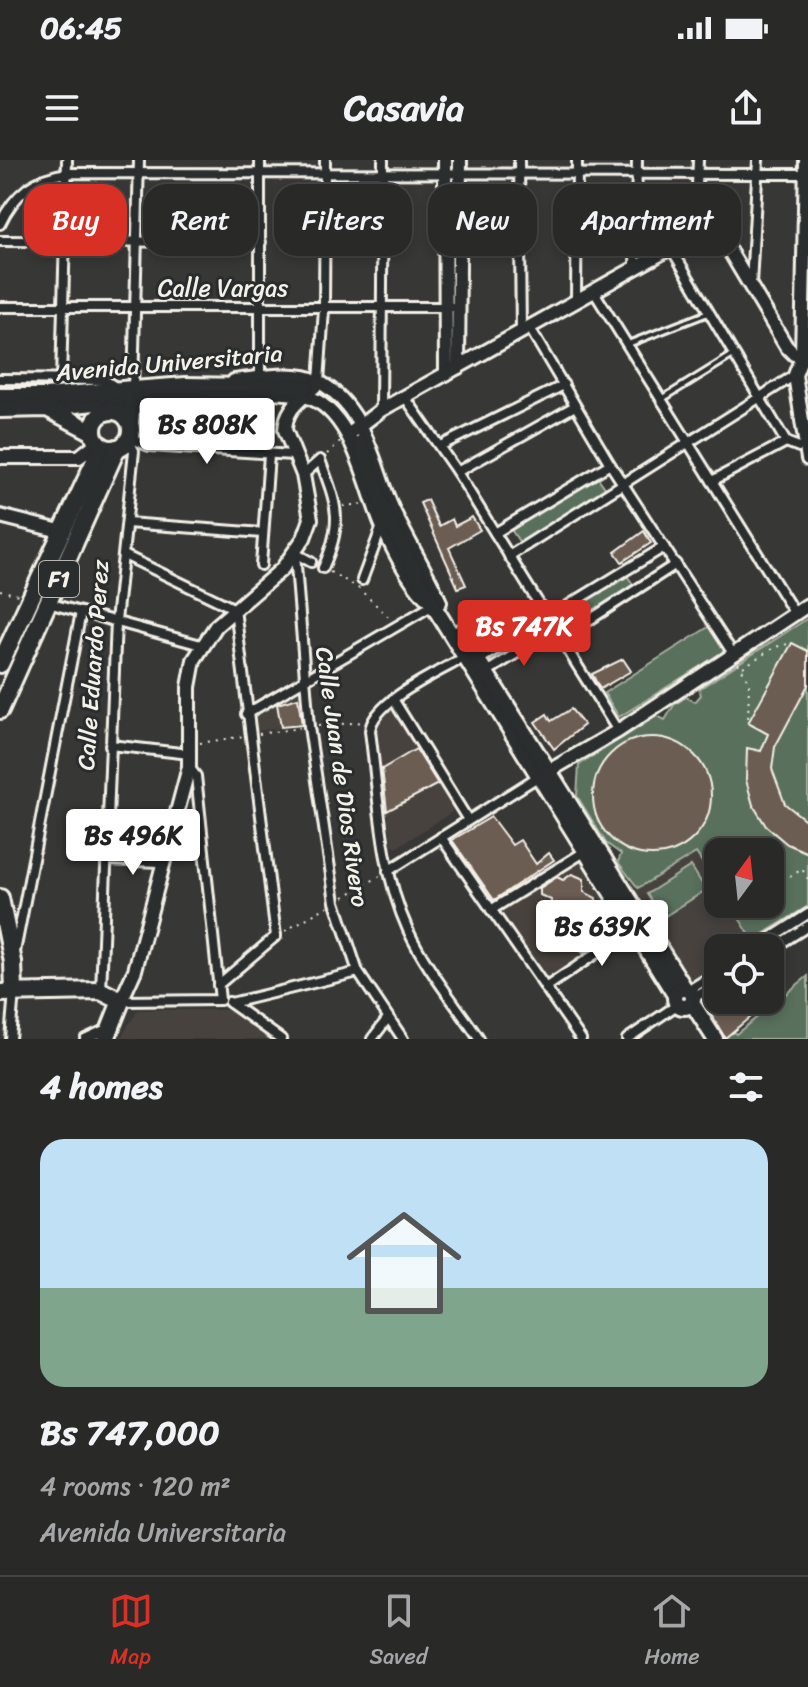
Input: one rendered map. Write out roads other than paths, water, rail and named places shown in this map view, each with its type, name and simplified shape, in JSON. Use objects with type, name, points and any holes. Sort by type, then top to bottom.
[{"type":"highway","name":"Avenida Universitaria","points":[[0,397],[126,395]]},
{"type":"highway","name":"Calle Eduardo Perez","points":[[114,438],[126,395]]},
{"type":"highway","name":"Avenida Universitaria","points":[[0,411],[47,408]]},
{"type":"highway","points":[[47,408],[114,438],[121,412],[104,412]]},
{"type":"highway","name":"F1","points":[[104,412],[95,420],[114,438]]},
{"type":"highway","name":"F1","points":[[0,710],[64,532],[114,438]]},
{"type":"highway","name":"F1","points":[[0,664],[39,601],[114,438]]},
{"type":"highway","points":[[0,898],[13,962],[7,992],[101,991],[121,1001],[109,1033]]},
{"type":"main road","points":[[445,160],[452,370]]},
{"type":"main road","points":[[806,160],[806,356],[795,375],[808,459]]},
{"type":"main road","points":[[452,307],[460,167]]},
{"type":"main road","points":[[437,603],[410,580],[382,525],[354,439],[360,426],[381,410],[655,256]]},
{"type":"main road","points":[[733,256],[786,346],[806,356]]},
{"type":"main road","name":"Avenida Universitaria","points":[[47,408],[186,385],[260,378],[294,376],[311,388]]},
{"type":"main road","points":[[186,385],[311,388],[339,398],[360,426],[392,508],[437,603]]},
{"type":"main road","points":[[173,396],[226,388]]},
{"type":"main road","points":[[289,408],[311,388]]},
{"type":"main road","points":[[311,388],[354,439],[386,515],[421,580],[638,925],[715,1039]]},
{"type":"main road","name":"Avenida Universitaria","points":[[126,395],[285,393],[311,388]]},
{"type":"main road","points":[[121,1001],[135,970],[190,755],[190,673],[201,645],[235,609],[282,569],[295,553],[311,519],[303,475],[285,430],[289,408],[285,393]]},
{"type":"main road","points":[[104,412],[126,395]]},
{"type":"main road","points":[[0,457],[79,457],[114,438]]},
{"type":"main road","points":[[0,516],[64,532]]},
{"type":"main road","points":[[544,773],[618,731],[808,605]]},
{"type":"main road","points":[[685,998],[705,1039]]},
{"type":"street","points":[[67,160],[67,184]]},
{"type":"street","points":[[0,379],[105,380],[126,395],[135,308],[134,241],[139,160]]},
{"type":"street","points":[[200,173],[201,160]]},
{"type":"street","points":[[260,160],[260,378]]},
{"type":"street","points":[[311,388],[324,309],[325,160]]},
{"type":"street","points":[[381,410],[383,160]]},
{"type":"street","points":[[519,160],[525,330],[564,385],[610,464],[734,655]]},
{"type":"street","points":[[576,300],[577,160]]},
{"type":"street","points":[[635,266],[637,160]]},
{"type":"street","points":[[698,160],[698,184]]},
{"type":"street","points":[[751,285],[758,160]]},
{"type":"street","points":[[0,224],[18,196],[34,182],[68,173],[445,174],[460,167],[519,174],[806,174]]},
{"type":"street","points":[[0,241],[24,241]]},
{"type":"street","points":[[127,241],[261,242]]},
{"type":"street","points":[[61,381],[63,256]]},
{"type":"street","points":[[676,256],[786,442],[799,447],[806,444]]},
{"type":"street","points":[[593,290],[795,614]]},
{"type":"street","name":"Calle Vargas","points":[[0,307],[452,307]]},
{"type":"street","points":[[505,554],[625,484],[795,375]]},
{"type":"street","points":[[440,446],[564,385]]},
{"type":"street","points":[[405,397],[457,472],[505,554],[618,731]]},
{"type":"street","points":[[457,472],[575,406]]},
{"type":"street","points":[[114,438],[149,446],[293,455]]},
{"type":"street","name":"Calle Eduardo Perez","points":[[101,991],[116,621],[134,451],[114,438]]},
{"type":"street","points":[[712,481],[786,442]]},
{"type":"street","points":[[261,565],[269,455]]},
{"type":"street","points":[[303,475],[320,460],[336,506],[336,540],[323,568]]},
{"type":"street","points":[[495,537],[610,464]]},
{"type":"street","points":[[127,523],[263,533]]},
{"type":"street","points":[[362,580],[382,525]]},
{"type":"street","points":[[475,664],[664,547]]},
{"type":"street","points":[[295,553],[311,562]]},
{"type":"street","name":"Calle Juan de Dios Rivero","points":[[295,553],[309,727],[335,902],[358,972],[403,1039]]},
{"type":"street","points":[[124,555],[235,609],[248,735],[276,936],[218,985]]},
{"type":"street","points":[[560,639],[676,564]]},
{"type":"street","points":[[39,601],[201,645]]},
{"type":"street","points":[[246,714],[437,603]]},
{"type":"street","points":[[13,962],[81,612]]},
{"type":"street","points":[[479,1039],[413,940],[388,871],[371,721],[393,699],[554,630]]},
{"type":"street","points":[[393,699],[468,820]]},
{"type":"street","points":[[110,745],[190,755],[196,776],[220,1000]]},
{"type":"street","points":[[388,871],[544,773]]},
{"type":"street","points":[[441,837],[581,1039]]},
{"type":"street","points":[[491,910],[591,848]]},
{"type":"street","points":[[106,860],[161,862]]},
{"type":"street","points":[[777,934],[808,914]]},
{"type":"street","points":[[545,988],[638,925]]},
{"type":"street","points":[[784,941],[808,926]]},
{"type":"street","points":[[231,1003],[358,972]]},
{"type":"street","points":[[627,1039],[704,983]]},
{"type":"street","points":[[685,998],[704,989]]},
{"type":"street","points":[[7,992],[10,1039]]},
{"type":"street","points":[[121,1001],[220,1000],[231,1003],[281,1039]]},
{"type":"street","points":[[372,1039],[388,1018]]},
{"type":"street","points":[[85,1039],[109,1033]]},
{"type":"lane","points":[[626,345],[708,313]]},
{"type":"lane","points":[[660,400],[733,355]]},
{"type":"tunnel","points":[[306,387],[340,410],[360,442]]}]
